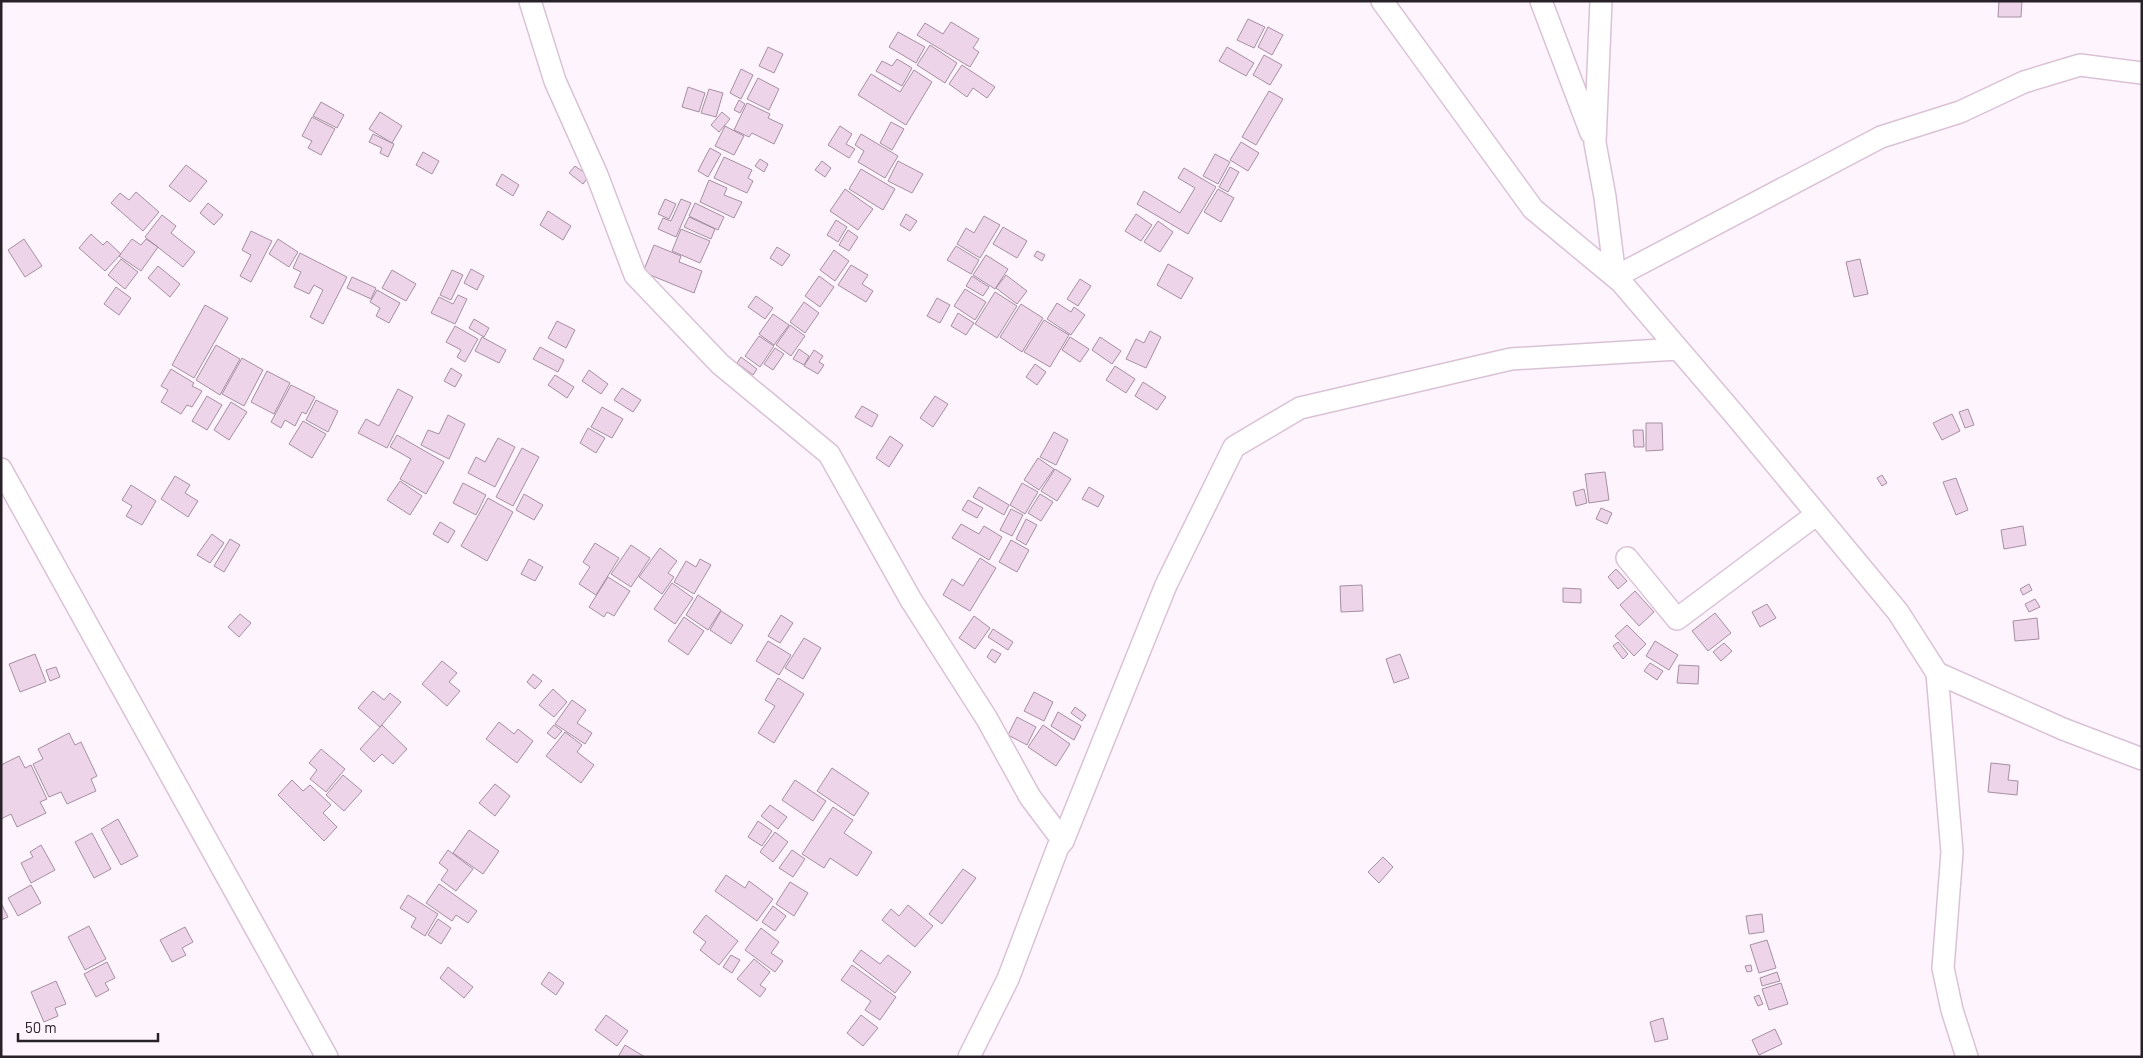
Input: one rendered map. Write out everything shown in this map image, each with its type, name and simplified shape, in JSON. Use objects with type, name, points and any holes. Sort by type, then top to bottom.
[{"type":"street","points":[[530,1],[555,81],[597,175],[635,275],[720,364],[829,454],[911,600],[987,718],[1030,797],[1063,841]]},
{"type":"street","points":[[1382,1],[1533,209],[1615,277],[1678,349],[1898,612],[1937,673],[1952,852],[1943,968],[1952,1010],[1967,1057]]},
{"type":"street","points":[[1541,1],[1595,143],[1606,197],[1615,277]]},
{"type":"street","points":[[1595,143],[1601,1]]},
{"type":"street","points":[[1615,277],[1881,137],[1960,112],[2024,82],[2080,65],[2142,73]]},
{"type":"street","points":[[969,1057],[1008,979],[1058,847],[1063,841],[1166,586],[1234,447],[1300,408],[1511,359],[1678,349]]},
{"type":"street","points":[[1,469],[327,1057]]},
{"type":"street","points":[[1626,558],[1677,620],[1817,514]]},
{"type":"street","points":[[1937,673],[2063,729],[2142,759]]},
{"type":"building","points":[[1999,1],[2022,1],[2021,17],[1998,17]]},
{"type":"building","points":[[1248,19],[1265,27],[1254,48],[1237,40]]},
{"type":"building","points":[[951,22],[979,39],[973,48],[979,52],[970,67],[917,35],[925,23],[943,34]]},
{"type":"building","points":[[1268,27],[1283,35],[1272,55],[1258,47]]},
{"type":"building","points":[[898,32],[925,47],[916,63],[889,47]]},
{"type":"building","points":[[930,45],[957,63],[945,83],[917,65]]},
{"type":"building","points":[[768,47],[783,54],[774,73],[759,66]]},
{"type":"building","points":[[1227,47],[1254,63],[1246,76],[1219,61]]},
{"type":"building","points":[[1264,55],[1282,65],[1270,85],[1253,75]]},
{"type":"building","points":[[897,59],[912,68],[902,86],[876,71],[882,61],[892,66]]},
{"type":"building","points":[[962,65],[995,87],[987,98],[973,88],[967,97],[949,84]]},
{"type":"building","points":[[741,69],[753,75],[741,99],[730,93]]},
{"type":"building","points":[[914,70],[932,82],[906,125],[858,95],[871,74],[900,92]]},
{"type":"building","points":[[758,78],[779,89],[769,110],[747,99]]},
{"type":"building","points":[[688,87],[705,93],[699,112],[682,107]]},
{"type":"building","points":[[709,89],[723,93],[716,117],[701,113]]},
{"type":"building","points":[[1269,91],[1283,99],[1256,145],[1242,137]]},
{"type":"building","points":[[739,100],[745,104],[740,113],[734,110]]},
{"type":"building","points":[[321,102],[344,115],[337,128],[313,116]]},
{"type":"building","points":[[747,103],[770,114],[768,118],[783,125],[774,144],[752,133],[749,137],[734,130]]},
{"type":"building","points":[[380,112],[402,126],[392,143],[369,129]]},
{"type":"building","points":[[722,112],[730,119],[719,132],[711,125]]},
{"type":"building","points":[[312,117],[335,129],[321,155],[308,148],[312,141],[302,136]]},
{"type":"building","points":[[891,122],[904,129],[892,150],[880,143]]},
{"type":"building","points":[[725,126],[744,136],[734,155],[715,146]]},
{"type":"building","points":[[840,126],[852,134],[846,144],[855,149],[849,158],[828,145]]},
{"type":"building","points":[[373,134],[394,144],[388,157],[380,153],[382,148],[369,142]]},
{"type":"building","points":[[861,134],[898,156],[885,178],[858,162],[864,151],[855,145]]},
{"type":"building","points":[[1241,142],[1259,153],[1248,171],[1230,160]]},
{"type":"building","points":[[710,148],[721,154],[708,177],[698,171]]},
{"type":"building","points":[[423,152],[439,161],[432,174],[416,165]]},
{"type":"building","points":[[1215,154],[1230,162],[1218,184],[1203,176]]},
{"type":"building","points":[[724,157],[752,170],[748,178],[753,181],[747,193],[714,178]]},
{"type":"building","points":[[760,159],[768,164],[764,172],[755,166]]},
{"type":"building","points":[[822,161],[831,168],[825,177],[815,170]]},
{"type":"building","points":[[898,161],[923,174],[912,193],[888,181]]},
{"type":"building","points":[[186,165],[207,181],[190,202],[169,186]]},
{"type":"building","points":[[575,166],[589,176],[583,184],[569,173]]},
{"type":"building","points":[[1230,167],[1239,172],[1228,192],[1219,187]]},
{"type":"building","points":[[1184,168],[1216,187],[1188,234],[1137,204],[1144,191],[1180,213],[1195,188],[1178,178]]},
{"type":"building","points":[[861,169],[895,189],[883,210],[849,189]]},
{"type":"building","points":[[502,174],[519,185],[513,196],[496,185]]},
{"type":"building","points":[[709,180],[727,188],[724,195],[742,202],[734,218],[700,202]]},
{"type":"building","points":[[845,189],[873,209],[858,230],[830,211]]},
{"type":"building","points":[[1218,189],[1234,198],[1221,222],[1204,212]]},
{"type":"building","points":[[136,192],[159,212],[143,231],[111,203],[120,193],[129,200]]},
{"type":"building","points":[[665,199],[676,204],[669,219],[658,214]]},
{"type":"building","points":[[681,199],[691,203],[676,237],[658,229],[663,218],[671,221]]},
{"type":"building","points":[[208,203],[223,215],[214,225],[200,213]]},
{"type":"building","points":[[695,203],[724,217],[718,230],[689,216]]},
{"type":"building","points":[[548,211],[571,226],[563,240],[540,225]]},
{"type":"building","points":[[906,214],[917,221],[910,231],[900,225]]},
{"type":"building","points":[[1136,214],[1152,225],[1141,241],[1125,231]]},
{"type":"building","points":[[162,215],[176,226],[171,233],[195,252],[183,267],[145,237]]},
{"type":"building","points":[[984,216],[1000,225],[980,258],[957,244],[966,228],[974,233]]},
{"type":"building","points":[[689,217],[715,229],[711,239],[684,227]]},
{"type":"building","points":[[836,220],[847,227],[838,242],[827,235]]},
{"type":"building","points":[[1158,221],[1173,232],[1160,252],[1144,242]]},
{"type":"building","points":[[1003,227],[1027,241],[1017,258],[993,244]]},
{"type":"building","points":[[681,229],[710,241],[700,263],[672,251]]},
{"type":"building","points":[[848,230],[858,237],[849,251],[839,245]]},
{"type":"building","points":[[251,231],[272,241],[251,282],[240,276],[251,255],[242,250]]},
{"type":"building","points":[[91,234],[103,245],[107,241],[121,254],[105,271],[79,248]]},
{"type":"building","points":[[24,239],[42,266],[25,277],[8,250]]},
{"type":"building","points":[[132,239],[141,245],[146,239],[158,247],[141,271],[119,256]]},
{"type":"building","points":[[278,239],[298,252],[289,267],[269,254]]},
{"type":"building","points":[[654,245],[681,256],[679,262],[702,271],[694,293],[643,272]]},
{"type":"building","points":[[956,246],[979,260],[971,274],[947,260]]},
{"type":"building","points":[[777,247],[790,255],[782,266],[770,258]]},
{"type":"building","points":[[834,250],[849,261],[835,281],[820,270]]},
{"type":"building","points":[[1037,251],[1045,255],[1042,261],[1034,256]]},
{"type":"building","points":[[300,253],[347,277],[323,324],[310,317],[323,290],[314,285],[309,294],[294,287],[301,272],[293,268]]},
{"type":"building","points":[[986,255],[1008,269],[995,289],[973,275]]},
{"type":"building","points":[[121,259],[138,272],[125,289],[108,275]]},
{"type":"building","points":[[1860,259],[1868,294],[1854,297],[1846,262]]},
{"type":"building","points":[[1168,264],[1193,278],[1181,299],[1157,285]]},
{"type":"building","points":[[851,265],[868,275],[862,284],[873,291],[866,302],[838,285]]},
{"type":"building","points":[[158,266],[180,284],[170,297],[148,278]]},
{"type":"building","points":[[471,269],[484,276],[477,290],[464,283]]},
{"type":"building","points":[[392,270],[416,284],[406,301],[382,288]]},
{"type":"building","points":[[452,270],[463,275],[451,300],[440,295]]},
{"type":"building","points":[[1006,275],[1027,291],[1017,304],[996,288]]},
{"type":"building","points":[[819,276],[834,287],[820,307],[805,296]]},
{"type":"building","points":[[972,276],[989,287],[983,296],[966,286]]},
{"type":"building","points":[[352,277],[376,288],[371,299],[347,288]]},
{"type":"building","points":[[1080,279],[1091,286],[1078,306],[1067,299]]},
{"type":"building","points":[[116,287],[131,298],[119,315],[104,304]]},
{"type":"building","points":[[965,289],[986,302],[975,320],[954,306]]},
{"type":"building","points":[[377,290],[400,303],[389,323],[376,316],[380,308],[370,302]]},
{"type":"building","points":[[995,292],[1017,306],[997,338],[975,324]]},
{"type":"building","points":[[458,295],[467,299],[455,324],[431,313],[439,297],[453,304]]},
{"type":"building","points":[[756,296],[773,308],[765,319],[748,307]]},
{"type":"building","points":[[937,298],[950,305],[940,323],[927,316]]},
{"type":"building","points":[[804,302],[819,313],[805,333],[790,322]]},
{"type":"building","points":[[1057,303],[1071,312],[1074,307],[1085,315],[1071,335],[1047,319]]},
{"type":"building","points":[[1021,304],[1043,318],[1022,352],[1000,337]]},
{"type":"building","points":[[205,305],[228,318],[194,378],[172,365]]},
{"type":"building","points":[[958,313],[974,323],[966,335],[951,326]]},
{"type":"building","points":[[773,314],[789,325],[774,345],[759,334]]},
{"type":"building","points":[[474,319],[489,328],[484,337],[469,328]]},
{"type":"building","points":[[1044,320],[1069,335],[1050,367],[1024,352]]},
{"type":"building","points":[[557,321],[575,330],[566,348],[548,338]]},
{"type":"building","points":[[790,325],[805,336],[791,356],[776,345]]},
{"type":"building","points":[[455,326],[478,339],[465,362],[457,357],[461,350],[446,342]]},
{"type":"building","points":[[1150,331],[1161,337],[1146,368],[1126,359],[1136,339],[1144,343]]},
{"type":"building","points":[[759,336],[774,346],[760,367],[745,356]]},
{"type":"building","points":[[482,337],[506,350],[499,363],[475,351]]},
{"type":"building","points":[[1070,337],[1089,349],[1080,362],[1062,350]]},
{"type":"building","points":[[1100,337],[1121,351],[1112,364],[1092,350]]},
{"type":"building","points":[[216,345],[240,359],[220,395],[196,380]]},
{"type":"building","points":[[540,347],[564,360],[558,372],[533,359]]},
{"type":"building","points":[[775,348],[784,354],[773,370],[764,364]]},
{"type":"building","points":[[799,349],[809,356],[804,365],[793,359]]},
{"type":"building","points":[[814,350],[823,356],[819,362],[824,365],[818,374],[804,366]]},
{"type":"building","points":[[741,357],[757,369],[753,375],[737,363]]},
{"type":"building","points":[[242,358],[263,370],[244,406],[222,394]]},
{"type":"building","points":[[1035,364],[1046,372],[1037,385],[1026,377]]},
{"type":"building","points":[[1115,366],[1135,379],[1126,393],[1106,380]]},
{"type":"building","points":[[451,368],[462,375],[455,387],[444,381]]},
{"type":"building","points":[[171,369],[194,383],[192,386],[202,391],[192,407],[187,405],[181,414],[161,402],[168,390],[161,386]]},
{"type":"building","points":[[589,370],[608,384],[601,394],[582,381]]},
{"type":"building","points":[[267,371],[290,383],[274,414],[251,402]]},
{"type":"building","points":[[555,375],[574,387],[567,398],[548,385]]},
{"type":"building","points":[[1143,382],[1166,397],[1157,410],[1135,396]]},
{"type":"building","points":[[291,385],[315,397],[306,414],[302,412],[295,426],[285,420],[281,428],[271,422]]},
{"type":"building","points":[[622,388],[641,400],[633,412],[614,400]]},
{"type":"building","points":[[398,389],[413,397],[387,448],[358,433],[366,419],[379,426]]},
{"type":"building","points":[[207,396],[222,405],[207,430],[192,421]]},
{"type":"building","points":[[935,396],[948,404],[933,427],[920,418]]},
{"type":"building","points":[[316,400],[338,411],[328,432],[306,420]]},
{"type":"building","points":[[231,402],[247,412],[229,440],[214,430]]},
{"type":"building","points":[[862,406],[878,415],[872,427],[855,417]]},
{"type":"building","points":[[602,407],[623,419],[612,438],[591,427]]},
{"type":"building","points":[[1968,409],[1974,425],[1965,428],[1959,412]]},
{"type":"building","points":[[1952,414],[1960,431],[1942,440],[1933,423]]},
{"type":"building","points":[[448,415],[465,424],[449,459],[421,445],[428,430],[439,434]]},
{"type":"building","points":[[303,421],[326,434],[312,458],[289,444]]},
{"type":"building","points":[[1646,423],[1662,423],[1663,450],[1646,451]]},
{"type":"building","points":[[588,428],[605,438],[596,453],[580,443]]},
{"type":"building","points":[[1633,430],[1643,430],[1644,447],[1634,447]]},
{"type":"building","points":[[1054,432],[1068,440],[1056,465],[1040,457]]},
{"type":"building","points":[[397,435],[444,462],[426,494],[400,479],[411,459],[390,447]]},
{"type":"building","points":[[890,436],[903,445],[889,467],[876,458]]},
{"type":"building","points":[[498,438],[515,447],[495,487],[468,473],[476,457],[485,462]]},
{"type":"building","points":[[522,448],[539,457],[513,506],[496,497]]},
{"type":"building","points":[[1038,458],[1054,469],[1039,490],[1024,480]]},
{"type":"building","points":[[1055,469],[1071,479],[1057,501],[1041,491]]},
{"type":"building","points":[[1605,472],[1609,500],[1589,503],[1585,474]]},
{"type":"building","points":[[1882,475],[1887,483],[1882,486],[1877,478]]},
{"type":"building","points":[[175,476],[190,485],[185,493],[198,501],[188,517],[161,499]]},
{"type":"building","points":[[1956,478],[1968,510],[1956,515],[1943,482]]},
{"type":"building","points":[[400,481],[422,496],[410,515],[387,500]]},
{"type":"building","points":[[463,483],[486,495],[476,515],[453,503]]},
{"type":"building","points":[[1022,483],[1038,492],[1025,514],[1010,505]]},
{"type":"building","points":[[131,485],[156,501],[142,525],[126,516],[132,506],[122,500]]},
{"type":"building","points":[[979,487],[1009,505],[1004,515],[973,497]]},
{"type":"building","points":[[1089,487],[1104,496],[1098,507],[1082,499]]},
{"type":"building","points":[[1584,489],[1587,503],[1576,506],[1573,492]]},
{"type":"building","points":[[524,494],[543,505],[534,520],[516,510]]},
{"type":"building","points":[[1040,494],[1053,502],[1041,521],[1028,513]]},
{"type":"building","points":[[488,498],[513,512],[487,561],[461,546]]},
{"type":"building","points":[[968,500],[983,508],[977,518],[962,510]]},
{"type":"building","points":[[1601,508],[1612,513],[1607,524],[1596,519]]},
{"type":"building","points":[[1011,509],[1023,515],[1012,536],[1000,530]]},
{"type":"building","points":[[1026,519],[1037,525],[1026,545],[1016,539]]},
{"type":"building","points":[[440,522],[455,531],[448,543],[433,534]]},
{"type":"building","points":[[961,524],[979,534],[984,526],[1002,537],[989,560],[952,538]]},
{"type":"building","points":[[2023,526],[2026,545],[2004,549],[2001,530]]},
{"type":"building","points":[[212,534],[224,543],[210,563],[197,555]]},
{"type":"building","points":[[230,539],[240,545],[224,572],[214,566]]},
{"type":"building","points":[[1011,540],[1029,550],[1017,572],[999,562]]},
{"type":"building","points":[[595,543],[619,558],[596,595],[579,584],[590,567],[583,562]]},
{"type":"building","points":[[631,545],[650,558],[631,587],[611,574]]},
{"type":"building","points":[[660,548],[677,561],[668,573],[674,577],[662,594],[639,577]]},
{"type":"building","points":[[980,558],[996,568],[970,611],[943,595],[952,579],[963,586]]},
{"type":"building","points":[[529,559],[543,567],[535,581],[521,574]]},
{"type":"building","points":[[700,559],[711,565],[694,594],[674,582],[686,561],[696,567]]},
{"type":"building","points":[[1616,569],[1627,581],[1618,589],[1608,577]]},
{"type":"building","points":[[608,577],[630,591],[614,616],[607,612],[604,617],[589,607]]},
{"type":"building","points":[[672,583],[693,598],[675,624],[654,609]]},
{"type":"building","points":[[2029,584],[2032,590],[2023,595],[2020,589]]},
{"type":"building","points":[[1362,585],[1363,611],[1341,612],[1340,586]]},
{"type":"building","points":[[1563,588],[1581,589],[1581,603],[1563,602]]},
{"type":"building","points":[[1635,591],[1654,612],[1639,626],[1620,605]]},
{"type":"building","points":[[698,595],[721,610],[708,630],[686,615]]},
{"type":"building","points":[[2035,599],[2040,607],[2029,612],[2025,604]]},
{"type":"building","points":[[1767,604],[1776,618],[1760,627],[1752,612]]},
{"type":"building","points":[[721,611],[743,625],[731,644],[710,630]]},
{"type":"building","points":[[1715,613],[1731,633],[1708,651],[1692,631]]},
{"type":"building","points":[[240,614],[251,623],[239,637],[228,627]]},
{"type":"building","points":[[781,615],[793,623],[780,643],[768,636]]},
{"type":"building","points":[[974,616],[990,628],[975,649],[959,638]]},
{"type":"building","points":[[684,617],[704,631],[688,655],[668,641]]},
{"type":"building","points":[[2037,618],[2039,639],[2015,641],[2013,621]]},
{"type":"building","points":[[1627,625],[1646,644],[1634,656],[1615,636]]},
{"type":"building","points":[[993,629],[1013,642],[1008,650],[988,637]]},
{"type":"building","points":[[804,638],[821,648],[803,679],[785,668]]},
{"type":"building","points":[[768,641],[791,655],[779,675],[756,661]]},
{"type":"building","points":[[1655,641],[1678,655],[1669,670],[1646,656]]},
{"type":"building","points":[[1618,642],[1628,654],[1623,659],[1613,646]]},
{"type":"building","points":[[1724,643],[1732,651],[1721,661],[1713,652]]},
{"type":"building","points":[[992,649],[1001,654],[995,663],[987,657]]},
{"type":"building","points":[[35,654],[46,682],[20,692],[9,664]]},
{"type":"building","points":[[1400,654],[1409,678],[1394,683],[1386,659]]},
{"type":"building","points":[[442,661],[457,673],[449,682],[460,691],[447,706],[422,684]]},
{"type":"building","points":[[1650,663],[1663,671],[1657,680],[1644,671]]},
{"type":"building","points":[[1679,665],[1699,666],[1698,684],[1677,683]]},
{"type":"building","points":[[56,667],[60,677],[50,681],[46,670]]},
{"type":"building","points":[[533,674],[542,681],[535,689],[527,682]]},
{"type":"building","points":[[778,678],[804,694],[774,743],[758,733],[775,706],[765,700]]},
{"type":"building","points":[[553,689],[567,702],[554,717],[539,705]]},
{"type":"building","points":[[373,691],[384,700],[390,693],[401,702],[380,727],[358,708]]},
{"type":"building","points":[[1034,692],[1053,702],[1044,721],[1024,711]]},
{"type":"building","points":[[572,700],[586,710],[577,723],[592,733],[585,744],[555,724]]},
{"type":"building","points":[[1075,707],[1086,715],[1082,721],[1071,713]]},
{"type":"building","points":[[1058,712],[1081,726],[1074,740],[1051,726]]},
{"type":"building","points":[[1017,717],[1036,727],[1027,745],[1008,735]]},
{"type":"building","points":[[499,722],[514,734],[518,729],[533,741],[517,763],[486,739]]},
{"type":"building","points":[[382,725],[407,749],[393,764],[382,754],[374,762],[360,749]]},
{"type":"building","points":[[554,725],[562,731],[555,739],[547,733]]},
{"type":"building","points":[[1043,725],[1070,744],[1056,766],[1028,747]]},
{"type":"building","points":[[565,732],[582,745],[577,752],[594,765],[581,783],[546,756]]},
{"type":"building","points":[[69,733],[75,745],[81,742],[97,776],[91,779],[96,791],[67,804],[61,792],[49,797],[33,764],[43,759],[38,749]]},
{"type":"building","points":[[321,749],[345,769],[326,792],[310,779],[317,770],[309,763]]},
{"type":"building","points":[[19,756],[25,768],[31,765],[47,799],[40,802],[46,813],[17,827],[11,814],[1,819],[1,765]]},
{"type":"building","points":[[1991,763],[2010,765],[2008,780],[2018,781],[2017,795],[1988,792]]},
{"type":"building","points":[[832,768],[869,793],[854,816],[817,791]]},
{"type":"building","points":[[343,775],[362,791],[344,811],[326,795]]},
{"type":"building","points":[[292,780],[303,791],[310,785],[331,805],[323,813],[337,827],[324,841],[278,795]]},
{"type":"building","points":[[795,780],[826,801],[813,821],[782,800]]},
{"type":"building","points":[[495,784],[510,796],[495,816],[479,803]]},
{"type":"building","points":[[770,805],[787,817],[778,829],[761,816]]},
{"type":"building","points":[[833,807],[853,820],[844,833],[872,852],[857,876],[830,858],[824,868],[802,854]]},
{"type":"building","points":[[118,819],[138,856],[121,865],[101,829]]},
{"type":"building","points":[[758,821],[772,831],[762,846],[748,837]]},
{"type":"building","points":[[469,830],[499,851],[483,874],[453,853]]},
{"type":"building","points":[[775,832],[788,842],[773,862],[760,852]]},
{"type":"building","points":[[92,833],[111,869],[94,878],[75,842]]},
{"type":"building","points":[[41,845],[55,870],[31,883],[21,863],[33,857],[30,852]]},
{"type":"building","points":[[448,850],[473,869],[456,891],[441,880],[448,870],[439,863]]},
{"type":"building","points":[[792,850],[805,859],[793,877],[779,868]]},
{"type":"building","points":[[1383,857],[1393,867],[1379,883],[1368,872]]},
{"type":"building","points":[[963,869],[976,878],[942,924],[929,914]]},
{"type":"building","points":[[726,875],[745,888],[749,881],[773,899],[757,921],[715,891]]},
{"type":"building","points":[[790,882],[808,893],[794,916],[776,904]]},
{"type":"building","points":[[439,884],[477,911],[468,923],[456,915],[452,921],[426,903]]},
{"type":"building","points":[[31,885],[41,903],[18,916],[8,898]]},
{"type":"building","points":[[408,895],[438,914],[425,936],[411,927],[416,918],[400,908]]},
{"type":"building","points":[[1,903],[8,917],[1,920]]},
{"type":"building","points":[[908,905],[933,926],[915,947],[882,920],[891,909],[899,916]]},
{"type":"building","points":[[773,906],[786,916],[775,931],[762,922]]},
{"type":"building","points":[[1762,914],[1764,932],[1749,934],[1746,916]]},
{"type":"building","points":[[706,915],[738,941],[719,965],[700,950],[706,942],[693,932]]},
{"type":"building","points":[[438,919],[451,928],[441,944],[428,935]]},
{"type":"building","points":[[89,926],[106,959],[85,970],[68,937]]},
{"type":"building","points":[[185,927],[193,942],[182,948],[186,955],[172,962],[160,940]]},
{"type":"building","points":[[761,928],[779,942],[771,953],[783,961],[775,972],[745,950]]},
{"type":"building","points":[[1767,940],[1776,968],[1759,973],[1750,945]]},
{"type":"building","points":[[861,950],[880,964],[888,955],[911,972],[895,993],[853,961]]},
{"type":"building","points":[[731,955],[740,960],[732,973],[723,967]]},
{"type":"building","points":[[754,959],[770,972],[760,985],[766,989],[760,997],[737,979]]},
{"type":"building","points":[[107,962],[115,978],[105,983],[109,990],[96,997],[84,974]]},
{"type":"building","points":[[852,965],[896,997],[880,1020],[865,1010],[871,1001],[841,980]]},
{"type":"building","points":[[1751,965],[1752,971],[1747,972],[1745,966]]},
{"type":"building","points":[[448,967],[473,987],[464,998],[440,978]]},
{"type":"building","points":[[549,972],[564,983],[556,995],[541,984]]},
{"type":"building","points":[[1777,972],[1780,981],[1762,986],[1760,978]]},
{"type":"building","points":[[56,981],[66,1004],[55,1008],[58,1016],[44,1022],[31,992]]},
{"type":"building","points":[[1781,983],[1788,1004],[1769,1010],[1762,989]]},
{"type":"building","points":[[1759,995],[1763,1004],[1758,1006],[1754,997]]},
{"type":"building","points":[[606,1015],[628,1031],[617,1046],[595,1030]]},
{"type":"building","points":[[861,1015],[878,1028],[863,1046],[847,1033]]},
{"type":"building","points":[[1663,1018],[1668,1039],[1655,1042],[1650,1022]]},
{"type":"building","points":[[1775,1029],[1782,1044],[1759,1055],[1752,1040]]},
{"type":"building","points":[[625,1045],[645,1057],[618,1057]]}]
